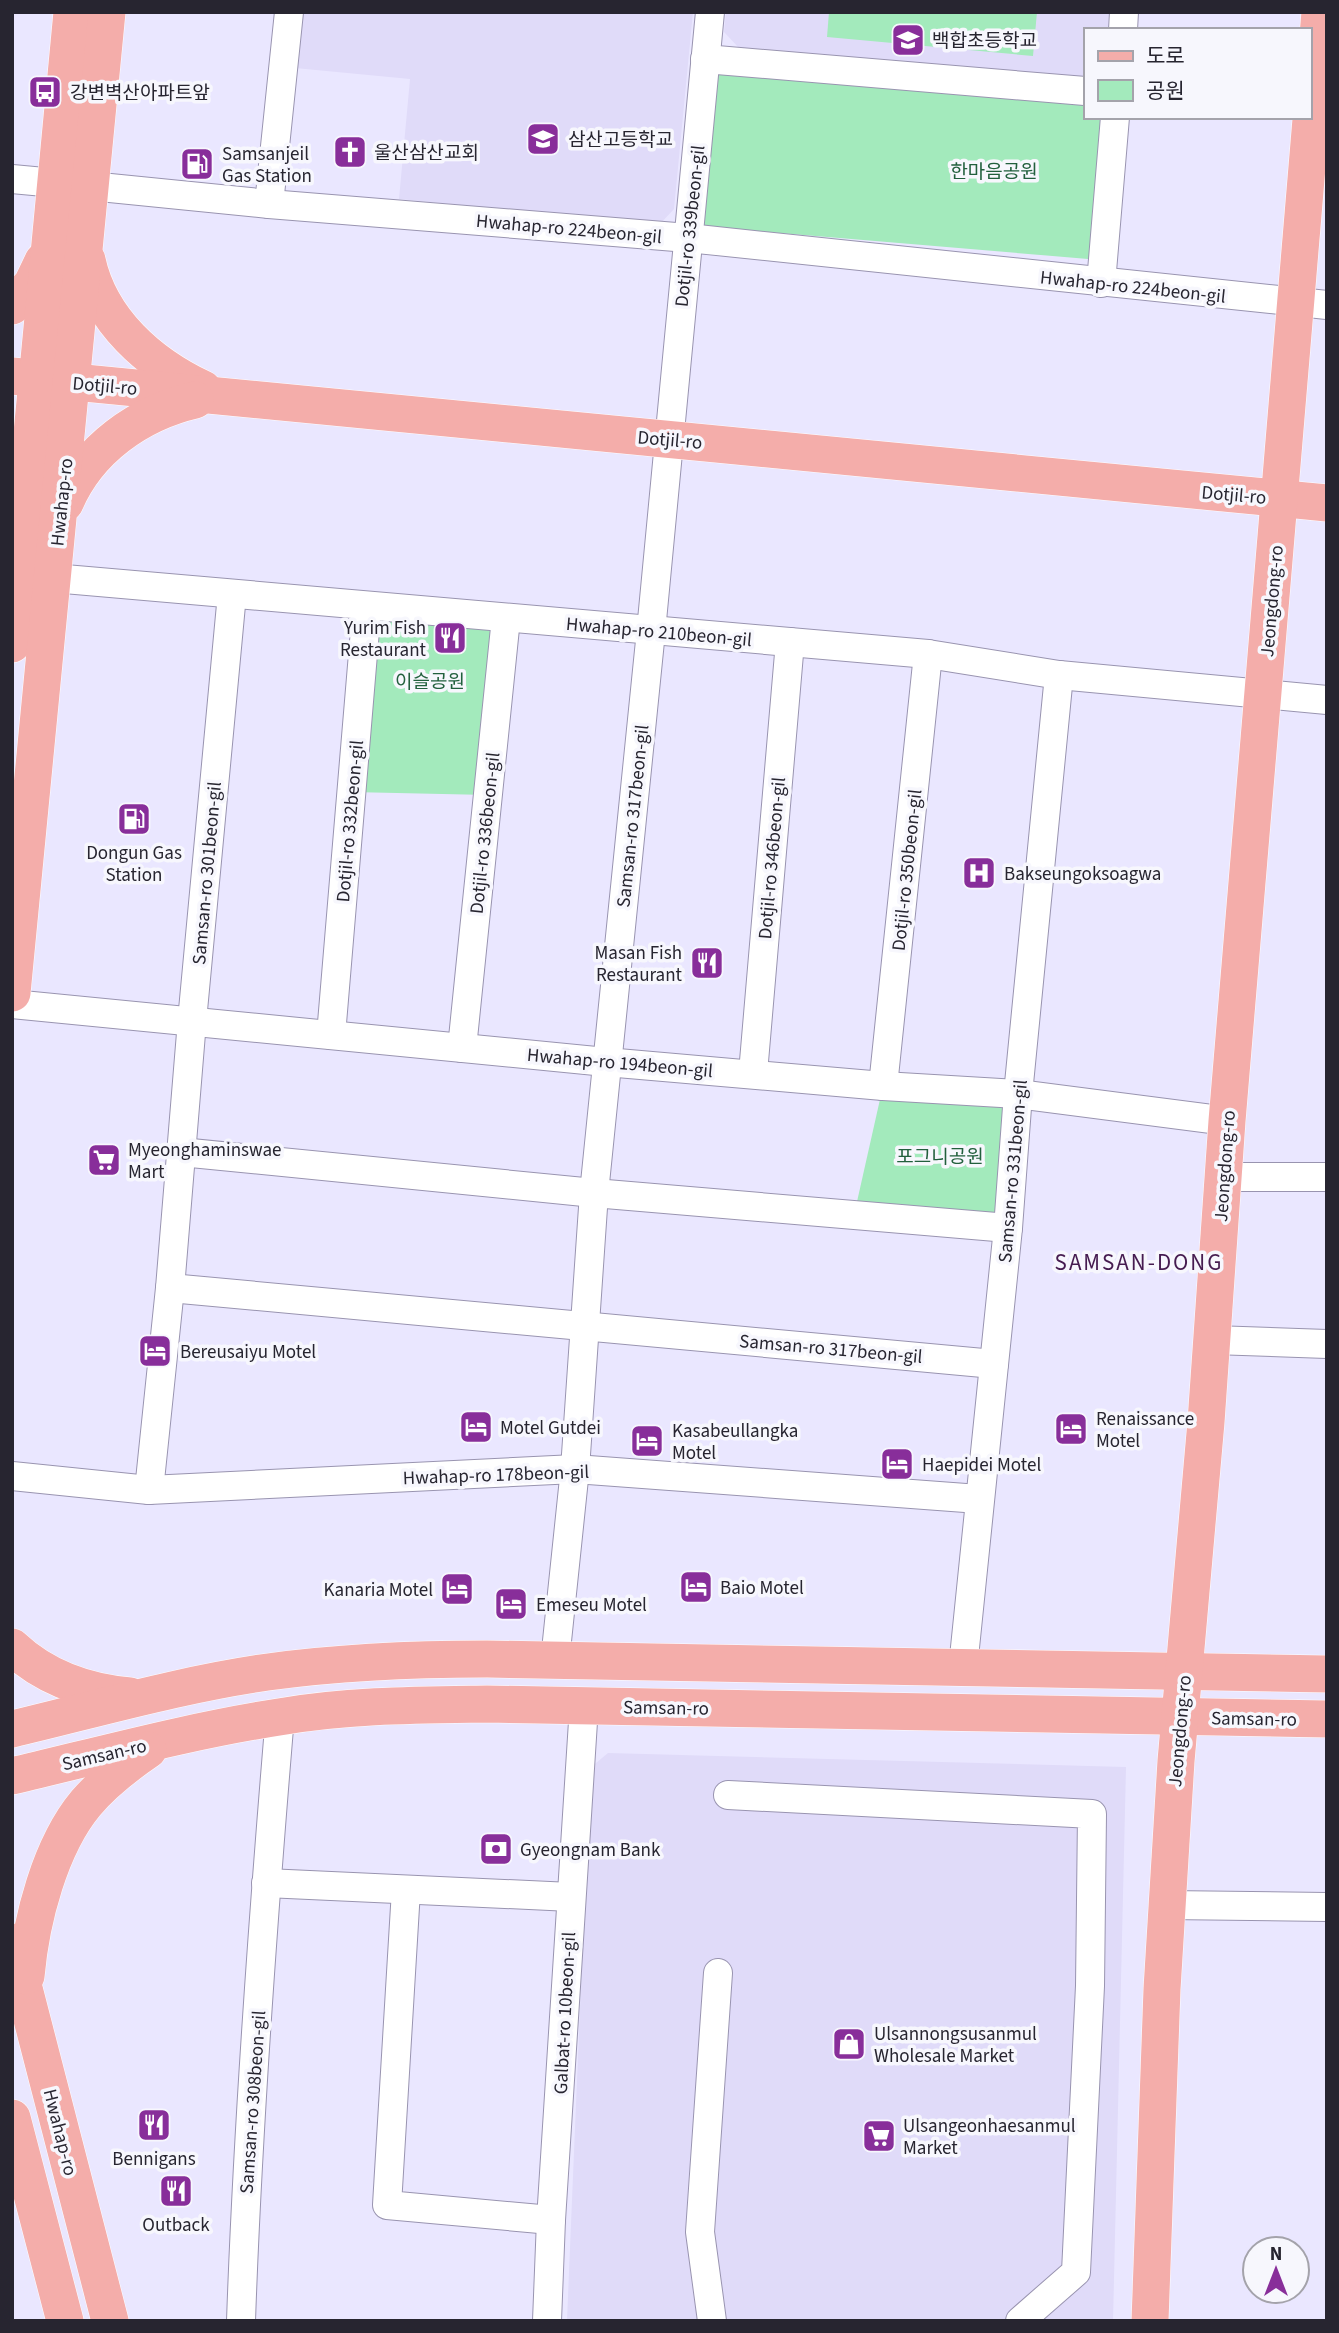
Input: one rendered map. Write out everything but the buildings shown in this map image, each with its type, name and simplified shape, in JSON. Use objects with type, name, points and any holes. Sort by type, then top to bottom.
[{"type":"main road","name":"Hwahap-ro","points":[[42,512],[24,377],[49,247],[72,12]]},
{"type":"main road","name":"Hwahap-ro","points":[[12,644],[72,382],[107,12]]},
{"type":"main road","name":"Jeongdong-ro","points":[[1150,2321],[1167,1905],[1179,1716],[1213,1340],[1227,1121],[1279,498],[1312,304],[1320,12]]},
{"type":"main road","points":[[55,183],[55,205],[59,212],[69,216],[80,214],[86,208],[90,186]]},
{"type":"main road","points":[[12,306],[32,284],[49,247]]},
{"type":"main road","points":[[85,250],[94,284],[102,300],[120,327],[136,344],[169,370],[224,397]]},
{"type":"main road","name":"Dotjil-ro","points":[[24,377],[1327,503]]},
{"type":"main road","points":[[12,466],[22,492],[42,512],[76,481],[119,434],[176,404],[224,397]]},
{"type":"main road","name":"Hwahap-ro","points":[[12,993],[28,575]]},
{"type":"main road","points":[[12,1647],[34,1665],[72,1684],[110,1694],[152,1696]]},
{"type":"main road","points":[[12,1729],[266,1672],[413,1659],[1327,1674]]},
{"type":"main road","name":"Samsan-ro","points":[[12,1776],[172,1738],[280,1716],[334,1709],[412,1705],[1327,1719]]},
{"type":"main road","points":[[27,2001],[26,1975],[34,1923],[52,1864],[73,1821],[87,1802],[127,1763],[172,1738]]},
{"type":"main road","name":"Hwahap-ro","points":[[12,1942],[110,2321]]},
{"type":"main road","points":[[12,2118],[65,2321]]},
{"type":"street","points":[[269,204],[289,12]]},
{"type":"street","name":"Dotjil-ro 339beon-gil","points":[[669,439],[710,12]]},
{"type":"street","points":[[705,59],[1084,91]]},
{"type":"street","points":[[1101,283],[1115,119]]},
{"type":"street","points":[[12,179],[55,183]]},
{"type":"street","name":"Hwahap-ro 224beon-gil","points":[[90,186],[269,204],[688,238],[1312,304]]},
{"type":"street","name":"Samsan-ro 317beon-gil","points":[[555,1660],[575,1469],[606,1062],[669,439]]},
{"type":"street","name":"Hwahap-ro 210beon-gil","points":[[28,575],[928,654],[1059,675],[1327,700]]},
{"type":"street","name":"Samsan-ro 301beon-gil","points":[[149,1490],[170,1288],[232,594]]},
{"type":"street","name":"Dotjil-ro 332beon-gil","points":[[331,1035],[367,606]]},
{"type":"street","name":"Dotjil-ro 336beon-gil","points":[[462,1048],[506,618]]},
{"type":"street","name":"Dotjil-ro 346beon-gil","points":[[753,1073],[790,642]]},
{"type":"street","name":"Dotjil-ro 350beon-gil","points":[[883,1086],[928,654]]},
{"type":"street","name":"Samsan-ro 331beon-gil","points":[[962,1667],[1008,1228],[1018,1094],[1059,675]]},
{"type":"street","name":"Hwahap-ro 194beon-gil","points":[[12,1003],[606,1062],[883,1086],[1018,1094],[1227,1121]]},
{"type":"street","points":[[181,1152],[594,1193],[1008,1228]]},
{"type":"street","points":[[1224,1177],[1327,1177]]},
{"type":"street","points":[[170,1288],[584,1326]]},
{"type":"street","name":"Samsan-ro 317beon-gil","points":[[584,1326],[994,1363]]},
{"type":"street","points":[[1213,1340],[1327,1344]]},
{"type":"street","name":"Hwahap-ro 178beon-gil","points":[[12,1476],[149,1490],[575,1469],[979,1499]]},
{"type":"street","name":"Galbat-ro 10beon-gil","points":[[547,2321],[584,1706]]},
{"type":"street","name":"Samsan-ro 308beon-gil","points":[[241,2321],[245,2194],[280,1716]]},
{"type":"street","points":[[728,1795],[1092,1814],[1090,1986],[1076,2272],[1020,2321]]},
{"type":"street","points":[[266,1883],[571,1897]]},
{"type":"street","points":[[406,1890],[387,2205],[551,2220]]},
{"type":"street","points":[[1167,1905],[1327,1908]]},
{"type":"street","points":[[712,2321],[700,2232],[718,1973]]},
{"type":"shaded area","name":"삼산고등학교","points":[[300,12],[693,12],[674,209],[660,224],[399,199],[410,79],[295,68]]},
{"type":"shaded area","name":"백합초등학교","points":[[726,12],[1109,12],[1108,28],[1084,28],[1084,78],[739,48],[724,32]]},
{"type":"shaded area","name":"Ulsannongsusanmul Wholesale Market","points":[[608,1753],[1126,1767],[1113,2321],[567,2321],[590,1768]]},
{"type":"green space","points":[[829,12],[1037,12],[1033,56],[827,37]]},
{"type":"green space","name":"한마음공원","points":[[711,67],[1084,98],[1084,119],[1103,119],[1091,253],[1088,259],[698,226]]},
{"type":"green space","name":"이슬공원","points":[[367,606],[506,618],[488,795],[351,792]]},
{"type":"green space","name":"포그니공원","points":[[883,1086],[1018,1094],[1008,1228],[854,1215]]},
{"type":"place","name":"백합초등학교","points":[[908,40]]},
{"type":"place","name":"강변벽산아파트앞","points":[[45,92]]},
{"type":"place","name":"삼산고등학교","points":[[543,139]]},
{"type":"place","name":"울산삼산교회","points":[[350,152]]},
{"type":"place","name":"Samsanjeil Gas Station","points":[[197,164]]},
{"type":"place","name":"Yurim Fish Restaurant","points":[[450,638]]},
{"type":"place","name":"Dongun Gas Station","points":[[134,819]]},
{"type":"place","name":"Bakseungoksoagwa","points":[[979,873]]},
{"type":"place","name":"Masan Fish Restaurant","points":[[707,963]]},
{"type":"place","name":"Myeonghaminswae Mart","points":[[104,1160]]},
{"type":"place","name":"Bereusaiyu Motel","points":[[155,1351]]},
{"type":"place","name":"Motel Gutdei","points":[[476,1427]]},
{"type":"place","name":"Renaissance Motel","points":[[1071,1429]]},
{"type":"place","name":"Kasabeullangka Motel","points":[[647,1441]]},
{"type":"place","name":"Haepidei Motel","points":[[897,1464]]},
{"type":"place","name":"Baio Motel","points":[[696,1587]]},
{"type":"place","name":"Kanaria Motel","points":[[457,1589]]},
{"type":"place","name":"Emeseu Motel","points":[[511,1604]]},
{"type":"place","name":"Gyeongnam Bank","points":[[496,1849]]},
{"type":"place","name":"Ulsannongsusanmul Wholesale Market","points":[[849,2044]]},
{"type":"place","name":"Bennigans","points":[[154,2125]]},
{"type":"place","name":"Ulsangeonhaesanmul Market","points":[[879,2136]]},
{"type":"place","name":"Outback","points":[[176,2191]]},
{"type":"district","name":"SAMSAN-DONG","points":[[1139,1262]]}]
